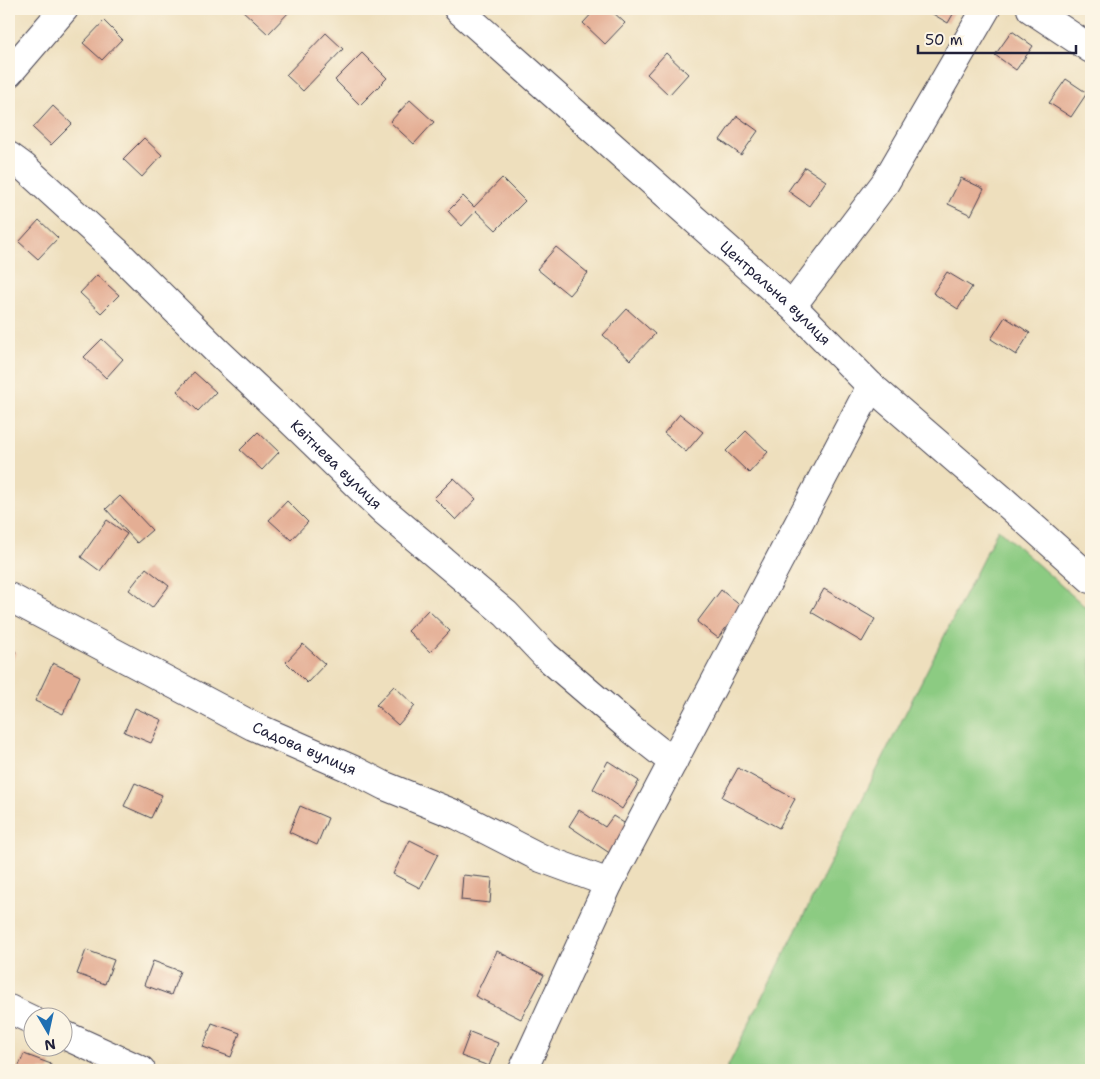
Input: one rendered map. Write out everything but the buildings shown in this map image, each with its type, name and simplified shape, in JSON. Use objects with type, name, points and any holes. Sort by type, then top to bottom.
[{"type":"street","points":[[9,73],[64,9]]},
{"type":"street","name":"Центральна вулиця","points":[[458,9],[792,306],[871,386],[1004,500],[1091,579]]},
{"type":"street","points":[[792,306],[885,183],[986,9]]},
{"type":"street","points":[[1031,9],[1091,49]]},
{"type":"street","name":"Квітнева вулиця","points":[[9,156],[24,167],[115,250],[383,510],[506,614],[552,662],[673,762]]},
{"type":"street","points":[[523,1070],[609,883],[871,386]]},
{"type":"street","name":"Садова вулиця","points":[[9,597],[253,726],[354,770],[385,786],[457,815],[541,858],[609,883]]},
{"type":"street","points":[[9,1008],[22,1015]]},
{"type":"street","points":[[72,1039],[141,1070]]},
{"type":"green space","points":[[998,529],[1091,612],[1091,1070],[726,1070]]}]
